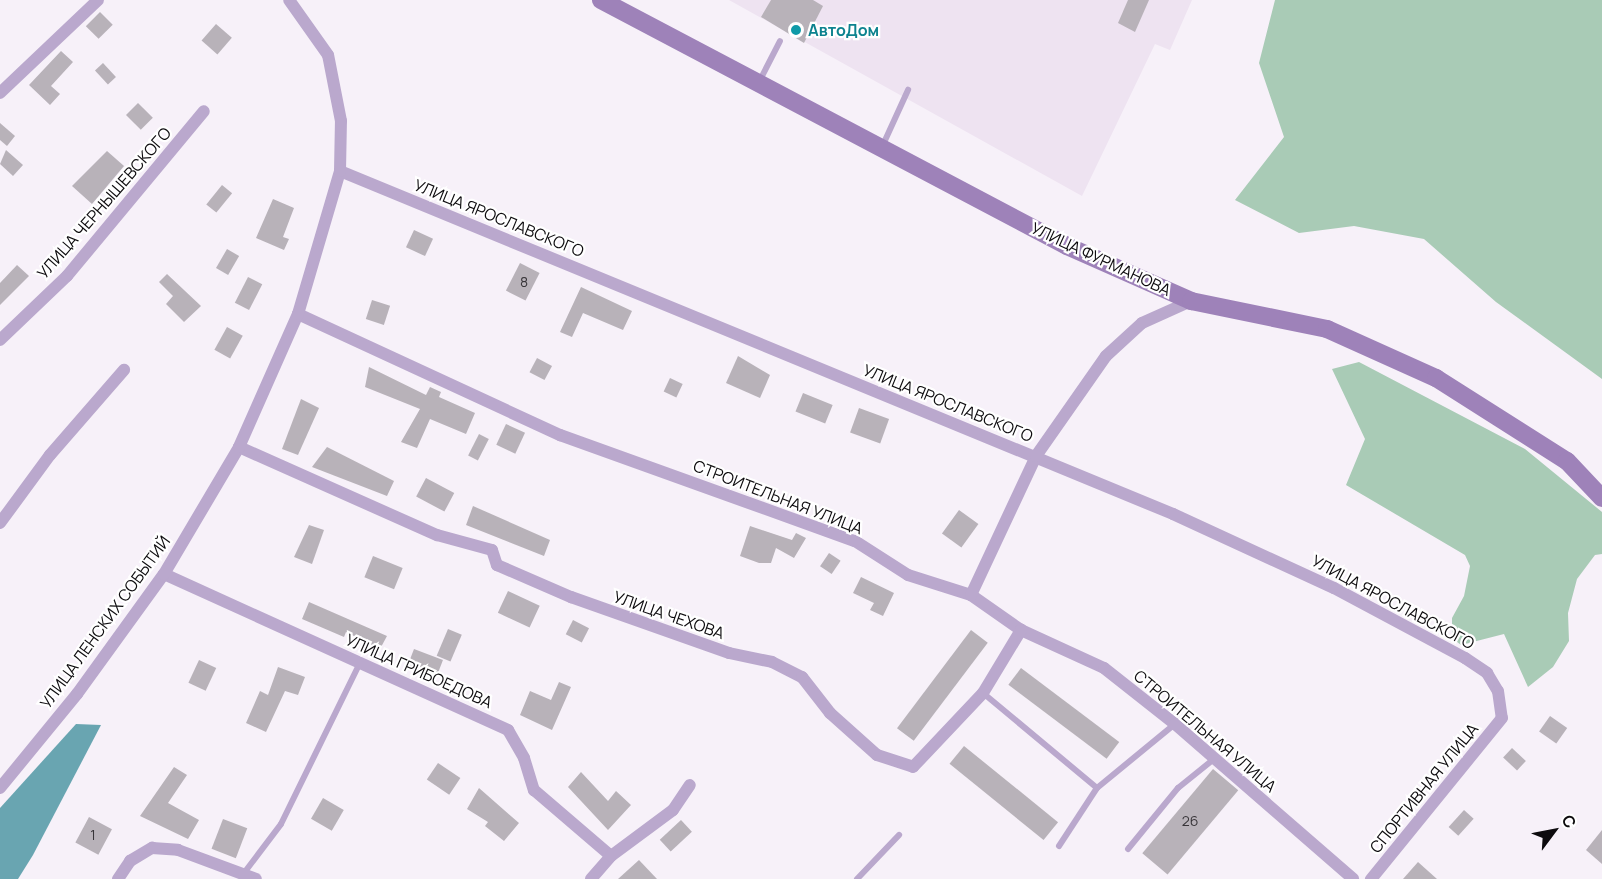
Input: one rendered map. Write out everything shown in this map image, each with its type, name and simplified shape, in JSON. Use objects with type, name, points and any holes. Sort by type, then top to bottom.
[{"type":"main road","name":"УЛИЦА ФУРМАНОВА","points":[[601,0],[1067,246],[1191,301],[1328,329],[1436,378],[1567,461],[1602,498]]},
{"type":"street","points":[[0,93],[98,0]]},
{"type":"street","name":"УЛИЦА ЛЕНСКИХ СОБЫТИЙ","points":[[0,788],[76,694],[164,574],[239,447],[298,314],[340,171],[340,121],[328,55],[289,0]]},
{"type":"street","name":"УЛИЦА ЧЕРНЫШЕВСКОГО","points":[[0,340],[67,276],[204,111]]},
{"type":"street","name":"УЛИЦА ЯРОСЛАВСКОГО","points":[[340,171],[1036,456],[1334,588],[1465,657],[1486,673],[1498,691],[1502,718]]},
{"type":"street","points":[[971,595],[1036,456],[1106,356],[1142,323],[1191,301]]},
{"type":"street","name":"СТРОИТЕЛЬНАЯ УЛИЦА","points":[[298,314],[560,435],[855,541],[908,575],[971,595],[1022,630],[1104,668],[1175,724],[1353,879]]},
{"type":"street","points":[[0,523],[50,455],[124,370]]},
{"type":"street","name":"УЛИЦА ЧЕХОВА","points":[[239,447],[437,536],[492,550],[497,565],[571,597],[729,653],[772,662],[802,677],[830,713],[877,755],[913,767],[983,693],[1022,630]]},
{"type":"street","name":"УЛИЦА ГРИБОЕДОВА","points":[[164,574],[508,730],[524,758],[534,790],[611,856]]},
{"type":"street","name":"СПОРТИВНАЯ УЛИЦА","points":[[1371,879],[1502,718]]},
{"type":"street","points":[[591,879],[611,856],[673,810],[690,785]]},
{"type":"street","points":[[118,879],[129,861],[152,848],[178,850],[256,879]]},
{"type":"lane","points":[[759,83],[780,41]]},
{"type":"lane","points":[[881,148],[908,90]]},
{"type":"lane","points":[[244,873],[281,824],[360,663]]},
{"type":"lane","points":[[983,693],[1097,788]]},
{"type":"lane","points":[[1059,846],[1097,788],[1175,724]]},
{"type":"lane","points":[[1128,849],[1178,788],[1214,759]]},
{"type":"lane","points":[[857,879],[899,835]]},
{"type":"shaded area","points":[[729,0],[1192,0],[1170,50],[1155,44],[1082,196]]},
{"type":"green space","points":[[1275,0],[1602,0],[1602,379],[1496,302],[1424,239],[1354,226],[1299,233],[1235,200],[1284,137],[1259,63]]},
{"type":"green space","points":[[1359,362],[1525,449],[1602,512],[1602,554],[1595,555],[1577,579],[1568,613],[1569,641],[1553,667],[1528,687],[1504,634],[1461,645],[1452,638],[1452,618],[1464,596],[1470,566],[1465,555],[1346,485],[1365,439],[1332,369]]},
{"type":"water","points":[[76,724],[101,725],[33,855],[18,879],[0,879],[0,808]]},
{"type":"building","name":"АвтоДом","points":[[771,0],[813,0],[823,6],[804,43],[761,17]]},
{"type":"building","points":[[1128,0],[1149,0],[1135,32],[1118,23]]},
{"type":"building","points":[[100,12],[113,25],[99,39],[86,26]]},
{"type":"building","points":[[216,24],[232,38],[217,54],[202,41]]},
{"type":"building","points":[[61,51],[73,62],[51,86],[60,94],[50,105],[29,85]]},
{"type":"building","points":[[103,63],[116,77],[108,84],[95,71]]},
{"type":"building","points":[[138,103],[153,118],[141,130],[126,115]]},
{"type":"building","points":[[0,123],[15,136],[7,146],[0,140]]},
{"type":"building","points":[[6,150],[23,165],[13,176],[0,164]]},
{"type":"building","points":[[107,151],[124,166],[92,204],[72,186]]},
{"type":"building","points":[[222,185],[232,193],[216,213],[206,204]]},
{"type":"building","points":[[273,199],[294,208],[283,237],[289,239],[284,250],[256,238]]},
{"type":"building","points":[[414,230],[433,239],[425,256],[406,247]]},
{"type":"building","points":[[227,249],[239,256],[228,275],[216,268]]},
{"type":"building","points":[[520,263],[540,273],[526,301],[506,291]]},
{"type":"building","points":[[17,265],[29,276],[0,305],[0,283]]},
{"type":"building","points":[[167,274],[201,306],[184,322],[166,304],[173,296],[159,282]]},
{"type":"building","points":[[248,277],[262,284],[249,310],[235,303]]},
{"type":"building","points":[[581,287],[632,311],[623,330],[583,313],[572,337],[560,332]]},
{"type":"building","points":[[372,300],[390,306],[384,325],[366,319]]},
{"type":"building","points":[[227,327],[243,336],[230,358],[214,350]]},
{"type":"building","points":[[738,356],[770,375],[760,398],[726,383]]},
{"type":"building","points":[[537,358],[552,366],[544,380],[529,372]]},
{"type":"building","points":[[369,367],[426,395],[430,387],[441,392],[439,397],[475,413],[466,434],[430,419],[417,448],[401,442],[420,409],[365,387]]},
{"type":"building","points":[[670,378],[683,384],[676,398],[664,392]]},
{"type":"building","points":[[803,393],[833,405],[825,424],[796,412]]},
{"type":"building","points":[[301,399],[319,408],[298,455],[282,449]]},
{"type":"building","points":[[859,408],[889,419],[880,443],[850,432]]},
{"type":"building","points":[[506,424],[525,433],[515,454],[496,445]]},
{"type":"building","points":[[479,434],[489,439],[478,460],[468,455]]},
{"type":"building","points":[[327,447],[394,481],[387,496],[312,467]]},
{"type":"building","points":[[426,478],[454,493],[444,512],[416,497]]},
{"type":"building","points":[[473,506],[550,540],[544,556],[466,525]]},
{"type":"building","points":[[959,510],[978,524],[961,548],[942,533]]},
{"type":"building","points":[[309,525],[324,530],[312,564],[294,557]]},
{"type":"building","points":[[750,526],[792,540],[796,533],[806,538],[794,558],[776,548],[771,563],[759,563],[740,556]]},
{"type":"building","points":[[829,553],[841,561],[832,574],[820,566]]},
{"type":"building","points":[[373,556],[403,568],[394,589],[364,577]]},
{"type":"building","points":[[861,577],[894,593],[883,616],[870,610],[874,603],[853,593]]},
{"type":"building","points":[[508,591],[540,606],[530,628],[498,613]]},
{"type":"building","points":[[309,602],[387,636],[380,649],[346,632],[344,637],[302,619]]},
{"type":"building","points":[[573,620],[589,628],[582,642],[566,634]]},
{"type":"building","points":[[448,629],[462,635],[450,662],[437,656]]},
{"type":"building","points":[[971,630],[988,643],[914,741],[897,728]]},
{"type":"building","points":[[414,649],[443,660],[436,677],[408,666]]},
{"type":"building","points":[[199,660],[216,668],[206,691],[188,683]]},
{"type":"building","points":[[278,667],[305,677],[298,695],[285,691],[266,732],[246,723],[260,691],[268,695]]},
{"type":"building","points":[[1021,668],[1119,742],[1107,759],[1008,685]]},
{"type":"building","points":[[559,682],[571,687],[552,730],[520,715],[530,691],[551,700]]},
{"type":"building","points":[[1550,716],[1567,728],[1556,744],[1539,732]]},
{"type":"building","points":[[964,746],[1058,822],[1044,840],[950,764]]},
{"type":"building","points":[[1512,748],[1526,761],[1517,770],[1503,758]]},
{"type":"building","points":[[438,763],[460,778],[449,795],[427,780]]},
{"type":"building","points":[[174,767],[187,775],[168,803],[199,820],[188,839],[140,816]]},
{"type":"building","points":[[1213,769],[1238,790],[1168,874],[1142,853]]},
{"type":"building","points":[[581,772],[608,801],[616,791],[631,805],[608,830],[568,787]]},
{"type":"building","points":[[479,788],[519,823],[504,841],[485,826],[488,822],[467,809]]},
{"type":"building","points":[[323,798],[344,810],[332,831],[311,819]]},
{"type":"building","points":[[1464,810],[1474,819],[1458,836],[1449,827]]},
{"type":"building","points":[[89,817],[112,829],[98,855],[75,843]]},
{"type":"building","points":[[223,819],[247,828],[236,858],[212,849]]},
{"type":"building","points":[[681,820],[692,832],[671,851],[660,840]]},
{"type":"building","points":[[1602,830],[1602,864],[1586,850]]},
{"type":"building","points":[[639,860],[657,879],[618,879]]},
{"type":"building","points":[[1418,862],[1437,879],[1403,879]]},
{"type":"place","name":"АвтоДом","points":[[796,30]]}]
